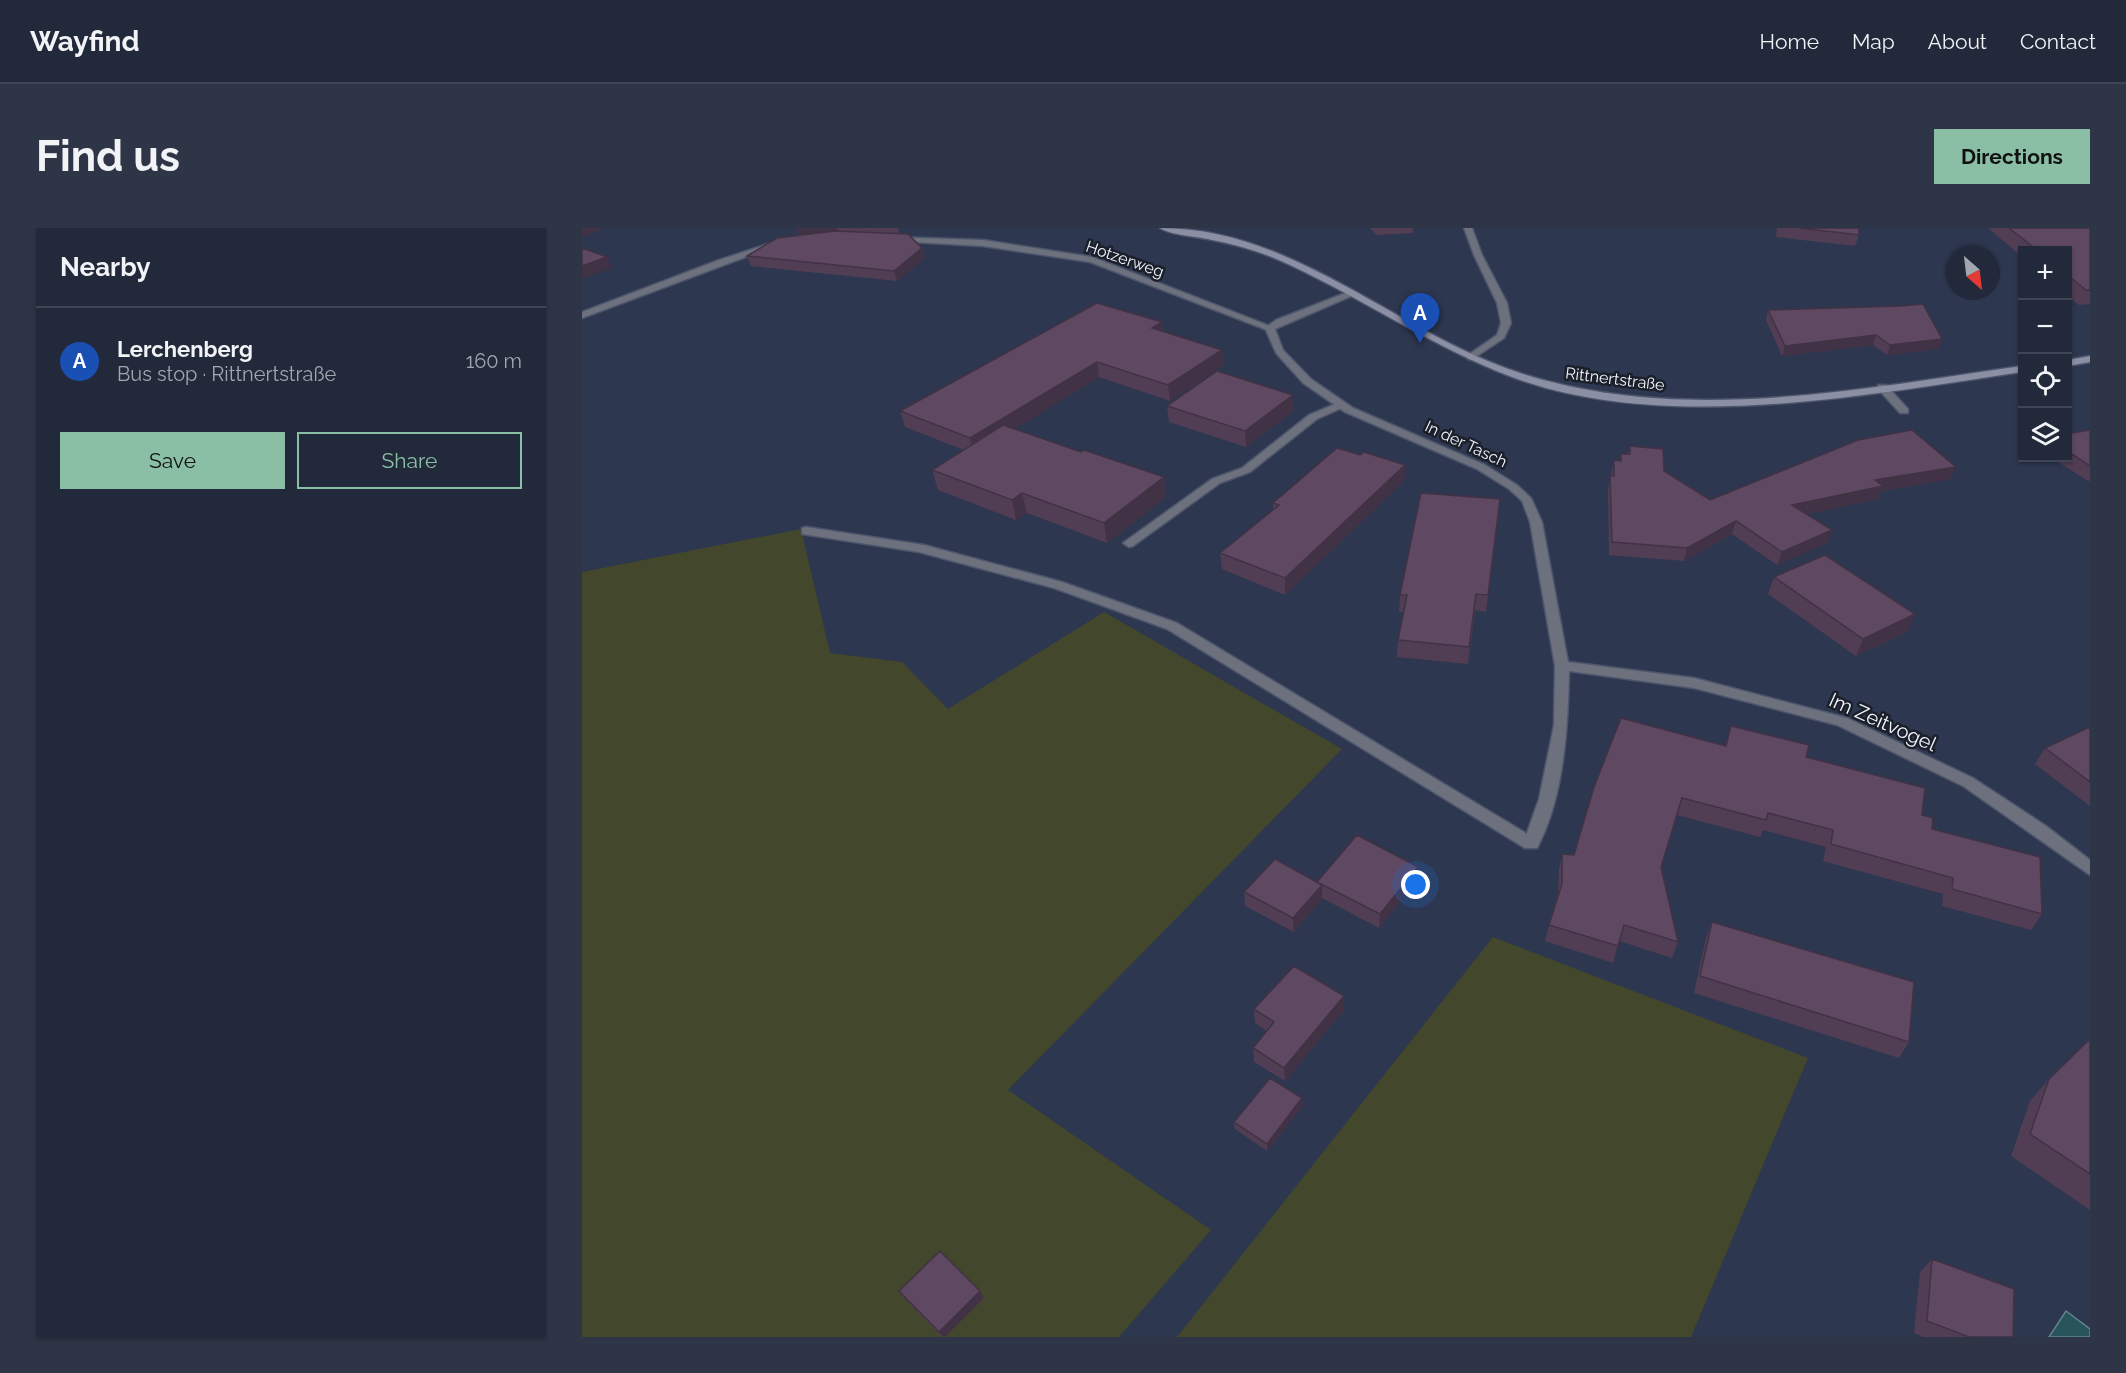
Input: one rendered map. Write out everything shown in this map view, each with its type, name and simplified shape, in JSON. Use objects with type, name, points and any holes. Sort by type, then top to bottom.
[{"type":"street","name":"Rittnertstraße","points":[[1164,228],[1227,240],[1290,262],[1471,357],[1553,387],[1598,395],[1657,401],[1758,400],[2018,370]]},
{"type":"street","points":[[1468,228],[1478,255],[1502,303],[1506,323],[1501,336],[1471,357]]},
{"type":"street","name":"Hotzerweg","points":[[882,238],[983,243],[1092,260],[1270,328]]},
{"type":"street","points":[[582,315],[722,262],[779,244]]},
{"type":"street","points":[[1270,328],[1279,322],[1351,294]]},
{"type":"street","name":"In der Tasch","points":[[806,531],[920,548],[1058,585],[1172,626],[1531,844],[1547,799],[1561,725],[1562,666],[1536,522],[1527,500],[1514,487],[1481,467],[1340,405],[1307,381],[1279,351],[1270,328]]},
{"type":"street","points":[[2072,362],[2090,359]]},
{"type":"street","points":[[1882,387],[1904,411]]},
{"type":"street","points":[[1129,543],[1216,481],[1246,470],[1313,417],[1340,405]]},
{"type":"street","name":"Im Zeitvogel","points":[[1562,666],[1694,683],[1842,721],[1968,782],[2040,830],[2090,869]]},
{"type":"shaded area","points":[[801,529],[830,653],[902,662],[948,709],[1104,612],[1342,749],[1008,1090],[1211,1230],[1119,1337],[582,1337],[582,572]]},
{"type":"shaded area","points":[[1493,937],[1808,1058],[1691,1337],[1177,1337]]},
{"type":"shaded area","points":[[2066,1311],[2090,1329],[2090,1337],[2049,1337]]},
{"type":"building","points":[[1799,228],[1859,228],[1859,235]]},
{"type":"building","points":[[2009,228],[2090,228],[2090,290],[2086,290],[2072,279],[2072,246],[2032,246]]},
{"type":"building","points":[[835,231],[908,234],[922,248],[894,271],[747,256],[777,238]]},
{"type":"building","points":[[582,248],[607,257],[582,266]]},
{"type":"building","points":[[1097,303],[1162,322],[1152,328],[1222,350],[1168,385],[1097,362],[970,438],[900,411]]},
{"type":"building","points":[[1923,304],[1942,339],[1890,345],[1876,335],[1785,346],[1768,310],[1901,306]]},
{"type":"building","points":[[1217,371],[1293,395],[1245,431],[1167,406]]},
{"type":"building","points":[[1003,425],[1164,477],[1104,523],[1022,493],[1012,500],[932,470]]},
{"type":"building","points":[[1912,430],[1956,467],[1875,480],[1883,486],[1792,505],[1832,530],[1782,552],[1736,521],[1687,548],[1612,542],[1610,476],[1614,476],[1614,460],[1621,461],[1621,454],[1630,454],[1630,446],[1663,449],[1664,471],[1710,500],[1858,440]]},
{"type":"building","points":[[2090,430],[2090,466],[2072,454],[2072,433]]},
{"type":"building","points":[[1337,448],[1360,455],[1364,452],[1405,465],[1285,578],[1220,553],[1279,505],[1273,503]]},
{"type":"building","points":[[1421,493],[1500,499],[1488,595],[1476,594],[1469,647],[1398,640],[1407,595],[1400,595]]},
{"type":"building","points":[[1825,555],[1915,614],[1863,639],[1774,577]]},
{"type":"building","points":[[1621,718],[1726,746],[1731,726],[1809,745],[1806,757],[1925,788],[1922,815],[1933,818],[1932,829],[2040,857],[2042,914],[1952,889],[1953,878],[1831,844],[1833,830],[1768,813],[1766,820],[1682,798],[1661,867],[1678,942],[1624,925],[1618,946],[1549,925],[1562,884],[1562,854],[1574,855],[1594,787]]},
{"type":"building","points":[[2090,727],[2090,782],[2045,748]]},
{"type":"building","points":[[1357,835],[1418,867],[1380,914],[1317,882]]},
{"type":"building","points":[[1275,859],[1322,885],[1293,918],[1244,892]]},
{"type":"building","points":[[1712,922],[1914,982],[1909,1042],[1700,976]]},
{"type":"building","points":[[1294,966],[1344,996],[1284,1068],[1253,1048],[1274,1022],[1254,1009]]},
{"type":"building","points":[[2090,1039],[2090,1174],[2030,1134],[2049,1079]]},
{"type":"building","points":[[1270,1078],[1302,1098],[1267,1144],[1234,1122]]},
{"type":"building","points":[[940,1251],[980,1291],[939,1332],[899,1291]]},
{"type":"building","points":[[1932,1259],[2014,1289],[2013,1337],[1969,1337],[1927,1321]]},
{"type":"place","name":"Lerchenberg","points":[[1420,343]]}]
